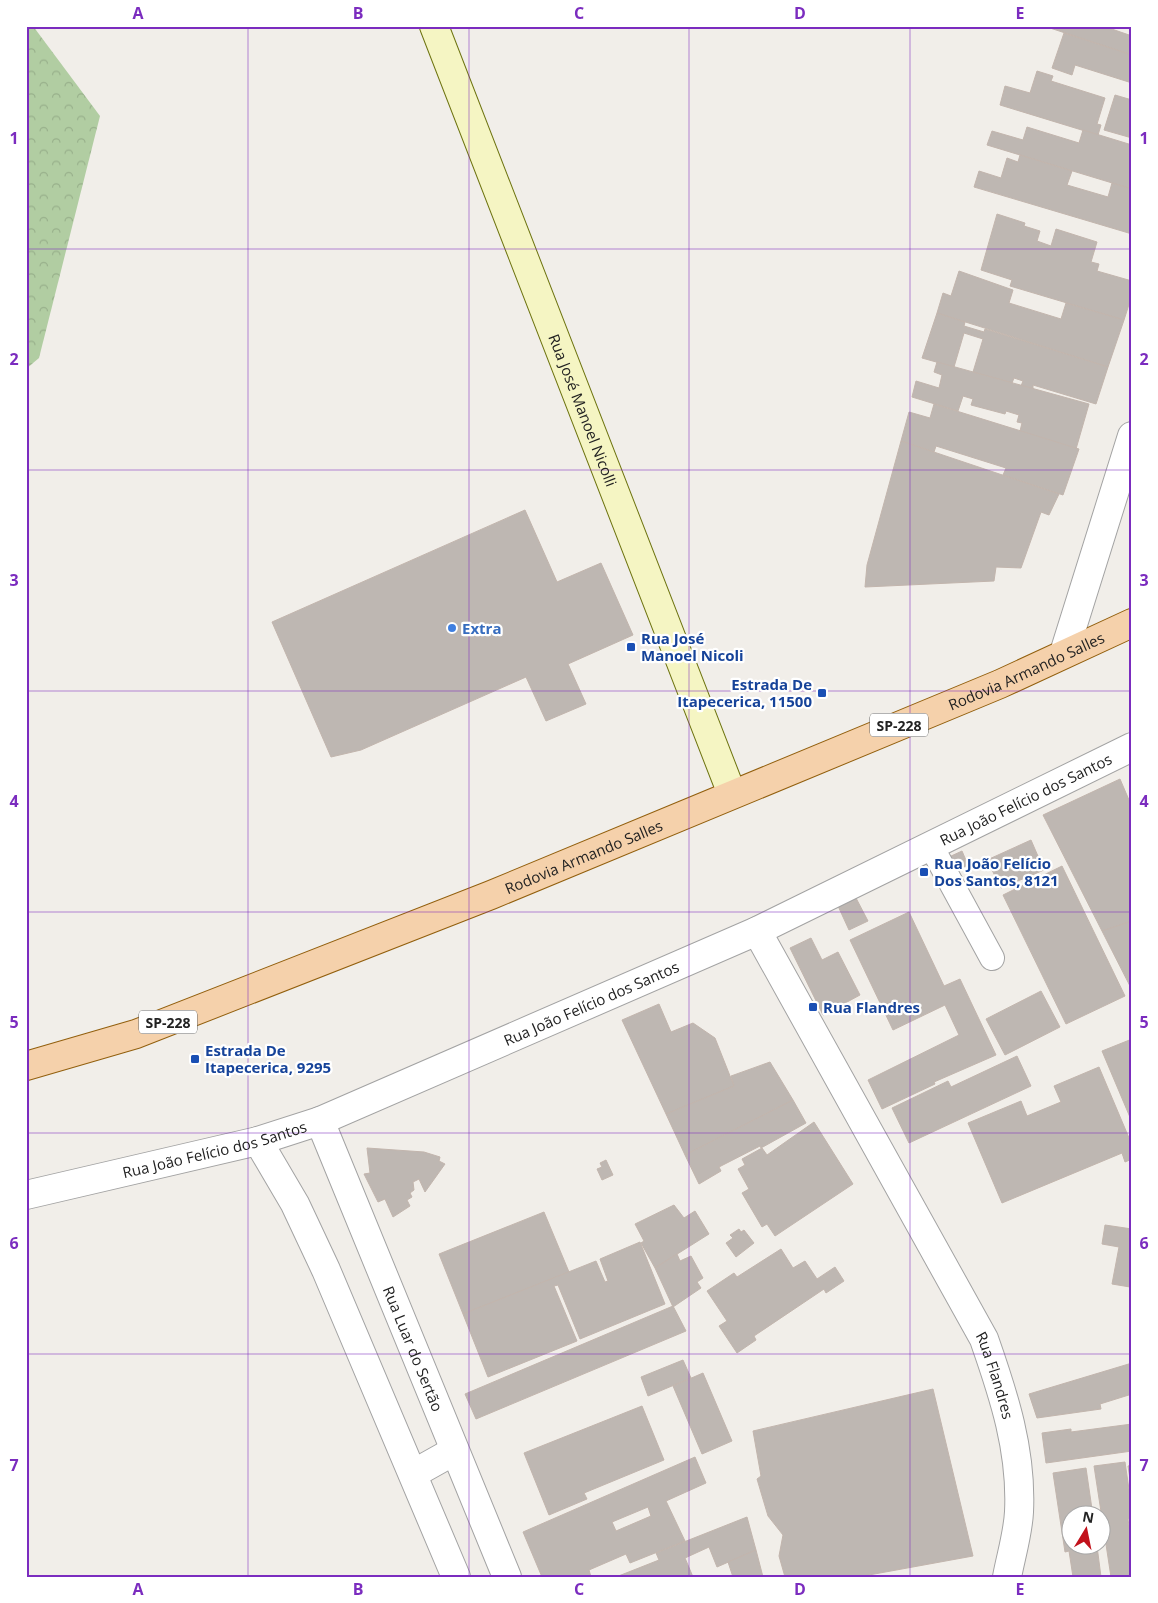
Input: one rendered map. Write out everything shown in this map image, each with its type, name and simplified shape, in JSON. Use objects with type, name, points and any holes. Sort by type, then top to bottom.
[{"type":"main road","name":"Rua José Manoel Nicolli","points":[[434,26],[732,794]]},
{"type":"main road","name":"Rodovia Armando Salles","points":[[26,1066],[136,1034],[492,895],[1000,684],[1132,623]]},
{"type":"street","points":[[1064,653],[1132,436]]},
{"type":"street","name":"Rua João Felício dos Santos","points":[[26,1195],[258,1142],[320,1121],[757,931],[1132,747]]},
{"type":"street","name":"Rua Flandres","points":[[757,931],[984,1339],[1006,1402],[1018,1456],[1019,1513],[1008,1577]]},
{"type":"street","name":"Rua Luar do Sertão","points":[[320,1121],[507,1577]]},
{"type":"street","points":[[258,1142],[294,1204],[326,1270],[456,1577]]},
{"type":"street","points":[[413,1474],[454,1451]]},
{"type":"lane","points":[[931,846],[992,958]]},
{"type":"green space","points":[[26,26],[33,26],[100,116],[39,358],[26,369]]},
{"type":"building","points":[[1044,26],[1103,26],[1132,36],[1132,55]]},
{"type":"building","points":[[1064,33],[1132,55],[1132,83],[1075,65],[1072,75],[1052,68]]},
{"type":"building","points":[[1037,71],[1053,76],[1051,81],[1105,98],[1097,124],[1101,125],[1098,135],[1000,105],[1005,86],[1030,93]]},
{"type":"building","points":[[1115,95],[1132,100],[1132,138],[1104,130]]},
{"type":"building","points":[[1027,127],[1079,143],[1083,130],[1132,145],[1132,189],[987,145],[992,131],[1023,140]]},
{"type":"building","points":[[1020,155],[1072,171],[1067,185],[1108,197],[1112,183],[1132,189],[1132,234],[974,187],[979,171],[1001,178],[1007,158],[1018,162]]},
{"type":"building","points":[[997,214],[1025,223],[1024,226],[1040,231],[1037,241],[1051,246],[1056,229],[1097,242],[1091,262],[1099,264],[1097,271],[1132,281],[1132,295],[1124,320],[1010,286],[1012,280],[981,270]]},
{"type":"building","points":[[959,271],[1013,290],[1009,303],[1061,319],[1066,303],[1124,320],[1108,367],[937,313],[943,293],[951,296]]},
{"type":"building","points":[[937,313],[965,322],[964,326],[984,332],[985,329],[1108,367],[1096,404],[1033,385],[1033,389],[1021,386],[1023,381],[1014,378],[1012,383],[973,372],[983,339],[964,333],[954,367],[922,358]]},
{"type":"building","points":[[937,362],[1089,404],[1076,449],[1020,431],[1022,423],[1017,422],[1019,415],[1006,411],[1005,414],[971,405],[973,399],[963,396],[958,411],[912,397],[916,381],[939,388],[942,375],[934,372]]},
{"type":"building","points":[[934,404],[1079,449],[1063,495],[1003,475],[1006,468],[936,446],[934,452],[901,441],[909,412],[930,418]]},
{"type":"building","points":[[901,441],[1059,494],[1049,515],[1041,512],[1021,568],[996,567],[994,581],[865,587],[867,565]]},
{"type":"building","name":"Extra","points":[[525,510],[557,582],[601,563],[633,635],[568,664],[586,704],[546,721],[526,677],[361,750],[331,757],[272,622]]},
{"type":"building","points":[[1120,779],[1129,800],[1132,799],[1132,921],[1102,931],[1043,815]]},
{"type":"building","points":[[1031,840],[1044,870],[1001,888],[987,860]]},
{"type":"building","points":[[962,851],[968,865],[955,871],[949,857]]},
{"type":"building","points":[[1062,866],[1125,996],[1066,1024],[1003,895]]},
{"type":"building","points":[[856,898],[868,921],[849,930],[838,906]]},
{"type":"building","points":[[909,912],[944,986],[960,979],[996,1055],[934,1082],[935,1084],[882,1109],[868,1080],[959,1035],[945,1005],[893,1030],[850,940]]},
{"type":"building","points":[[1132,921],[1132,990],[1102,931]]},
{"type":"building","points":[[811,938],[822,960],[838,952],[860,995],[823,1015],[790,948]]},
{"type":"building","points":[[1041,991],[1060,1027],[1005,1055],[986,1019]]},
{"type":"building","points":[[659,1004],[671,1032],[693,1023],[715,1038],[734,1086],[666,1114],[622,1020]]},
{"type":"building","points":[[1132,1039],[1132,1122],[1102,1051]]},
{"type":"building","points":[[1017,1056],[1031,1086],[909,1143],[892,1108],[948,1081],[951,1087]]},
{"type":"building","points":[[770,1062],[793,1100],[685,1155],[666,1114],[734,1086],[731,1076]]},
{"type":"building","points":[[1099,1067],[1132,1145],[1132,1159],[1125,1162],[1122,1153],[1002,1203],[968,1123],[1021,1101],[1027,1116],[1061,1102],[1054,1086]]},
{"type":"building","points":[[793,1100],[806,1123],[761,1148],[760,1146],[719,1167],[721,1171],[699,1184],[685,1155]]},
{"type":"building","points":[[814,1122],[853,1184],[775,1236],[767,1224],[762,1227],[742,1193],[749,1189],[738,1169],[745,1165],[742,1159],[762,1148],[767,1155]]},
{"type":"building","points":[[367,1148],[424,1152],[440,1157],[439,1161],[445,1164],[425,1192],[419,1179],[413,1182],[414,1190],[410,1193],[412,1197],[407,1200],[410,1206],[393,1217],[385,1199],[378,1202],[364,1174],[370,1173]]},
{"type":"building","points":[[606,1160],[613,1175],[602,1180],[597,1169],[602,1167],[600,1163]]},
{"type":"building","points":[[674,1205],[684,1218],[695,1211],[709,1234],[655,1268],[641,1243],[644,1241],[635,1224]]},
{"type":"building","points":[[544,1212],[569,1272],[463,1314],[439,1254]]},
{"type":"building","points":[[1105,1225],[1132,1229],[1130,1287],[1112,1284],[1119,1247],[1102,1244]]},
{"type":"building","points":[[739,1229],[741,1232],[744,1230],[754,1243],[736,1257],[726,1243],[733,1238],[730,1235]]},
{"type":"building","points":[[640,1242],[665,1304],[580,1339],[558,1285],[554,1286],[577,1341],[488,1377],[463,1314],[596,1261],[605,1282],[608,1281],[600,1259]]},
{"type":"building","points":[[781,1249],[793,1268],[805,1261],[817,1279],[835,1267],[844,1281],[826,1293],[824,1289],[754,1336],[756,1340],[737,1353],[719,1326],[727,1321],[707,1291],[734,1273],[737,1277]]},
{"type":"building","points":[[677,1254],[680,1261],[691,1256],[703,1278],[697,1282],[701,1288],[673,1307],[655,1268]]},
{"type":"building","points":[[673,1306],[686,1331],[476,1419],[465,1394]]},
{"type":"building","points":[[683,1360],[691,1378],[648,1396],[641,1377]]},
{"type":"building","points":[[1132,1363],[1132,1394],[1100,1404],[1101,1409],[1037,1418],[1029,1394]]},
{"type":"building","points":[[703,1373],[732,1441],[702,1454],[673,1386]]},
{"type":"building","points":[[933,1389],[973,1556],[858,1577],[785,1577],[779,1556],[783,1535],[768,1516],[757,1479],[761,1476],[753,1431]]},
{"type":"building","points":[[642,1406],[664,1460],[584,1493],[587,1499],[549,1515],[524,1453]]},
{"type":"building","points":[[1132,1424],[1132,1451],[1046,1463],[1042,1433],[1071,1429],[1071,1432]]},
{"type":"building","points":[[695,1457],[706,1483],[666,1501],[685,1541],[630,1563],[626,1554],[589,1570],[591,1577],[542,1577],[523,1532]],"holes":[[[648,1507],[651,1516],[616,1531],[612,1522]]]},
{"type":"building","points":[[1125,1462],[1132,1510],[1132,1518],[1128,1519],[1132,1546],[1132,1577],[1111,1577],[1108,1556],[1110,1556],[1110,1506],[1100,1506],[1094,1466]]},
{"type":"building","points":[[1132,1465],[1132,1492],[1128,1466]]},
{"type":"building","points":[[1086,1468],[1092,1506],[1060,1506],[1060,1519],[1053,1473]]},
{"type":"building","points":[[747,1517],[756,1550],[717,1567],[709,1547],[685,1558],[693,1577],[616,1577],[659,1560],[656,1553]]},
{"type":"building","points":[[756,1550],[763,1577],[733,1577],[728,1562]]},
{"type":"building","points":[[1070,1556],[1098,1556],[1101,1577],[1073,1577]]},
{"type":"place","name":"Extra","points":[[452,628]]},
{"type":"place","name":"Rua José Manoel Nicoli","points":[[631,647]]},
{"type":"place","name":"Estrada De Itapecerica, 11500","points":[[822,693]]},
{"type":"place","name":"Rua João Felício Dos Santos, 8121","points":[[924,872]]},
{"type":"place","name":"Rua Flandres","points":[[813,1007]]},
{"type":"place","name":"Estrada De Itapecerica, 9295","points":[[195,1059]]}]
